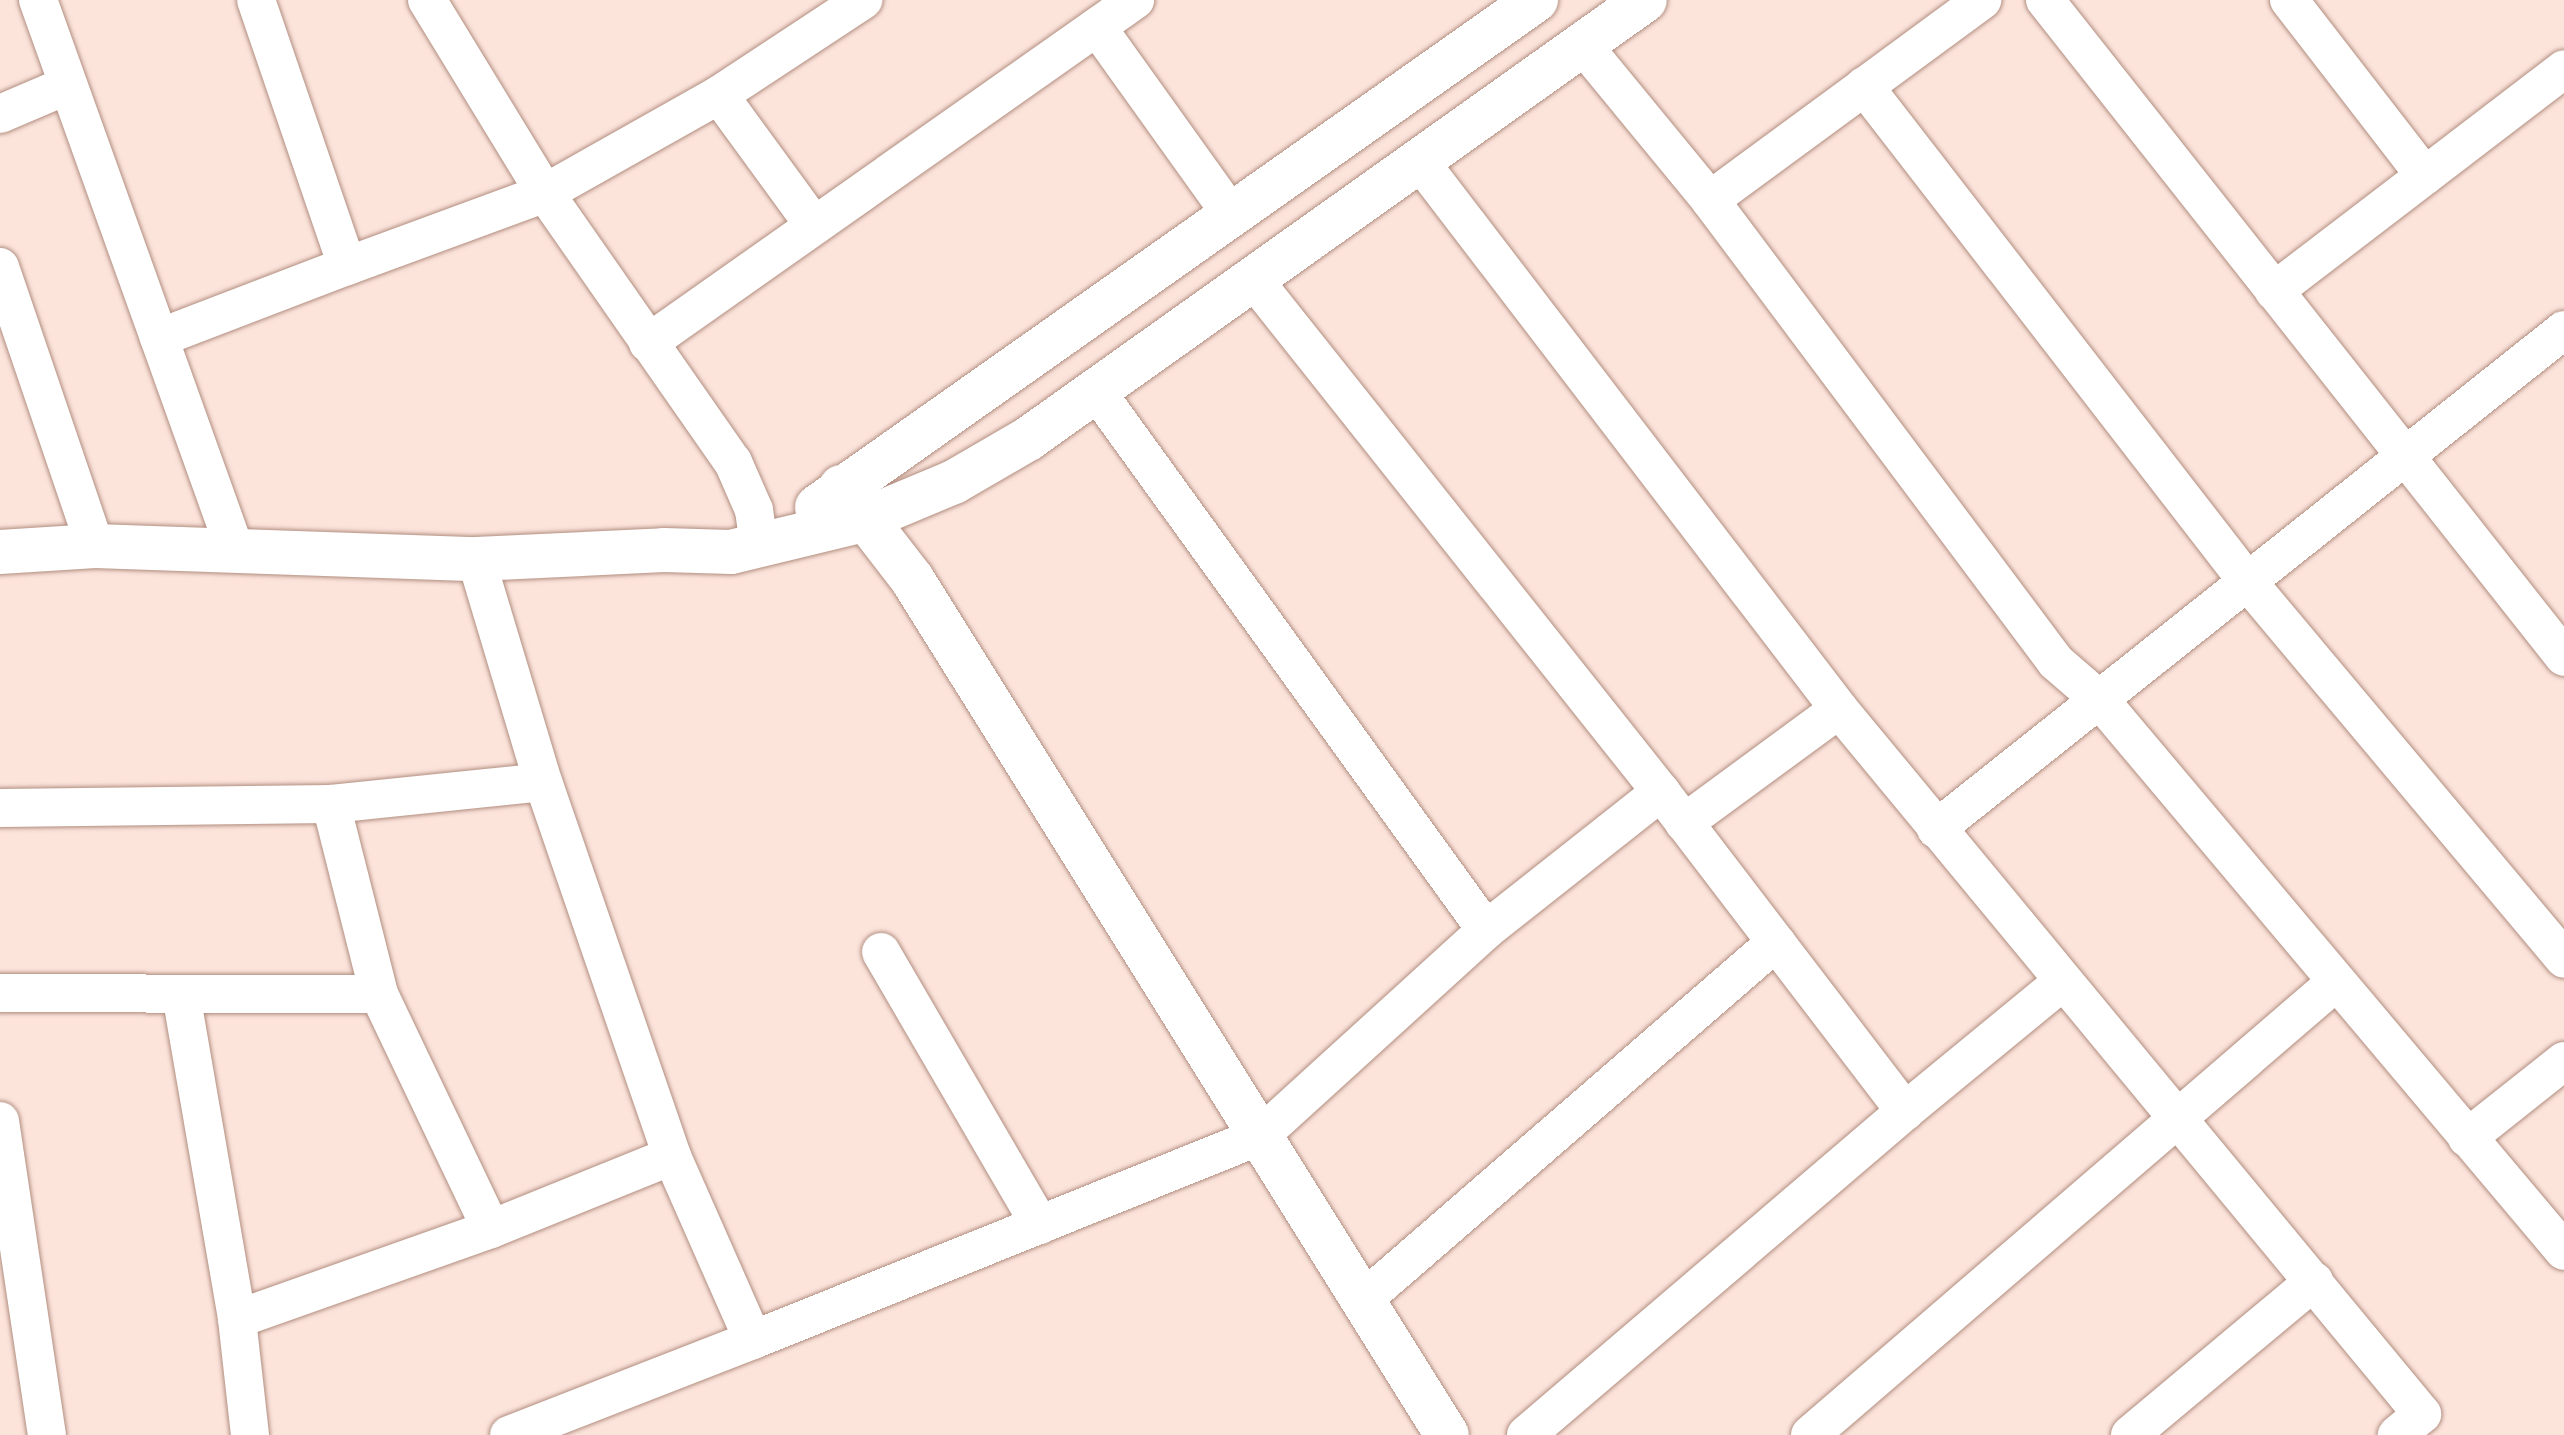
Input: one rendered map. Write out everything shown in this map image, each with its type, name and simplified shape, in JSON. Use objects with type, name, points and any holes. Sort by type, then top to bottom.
[{"type":"street","points":[[38,0],[235,550]]},
{"type":"street","points":[[256,0],[347,266]]},
{"type":"street","points":[[427,0],[545,193],[733,462],[766,546]]},
{"type":"street","points":[[159,338],[545,193],[719,95],[863,0]]},
{"type":"street","points":[[0,552],[95,546],[476,559],[766,546],[852,504],[1231,214],[1536,0]]},
{"type":"street","points":[[852,504],[954,482],[1097,392],[1645,0]]},
{"type":"street","points":[[1710,200],[1982,0]]},
{"type":"street","points":[[2045,0],[2564,657]]},
{"type":"street","points":[[648,343],[1133,1]]},
{"type":"street","points":[[2305,6],[2425,176]]},
{"type":"street","points":[[1097,27],[1231,214]]},
{"type":"street","points":[[1582,44],[1710,200],[2056,662],[2100,700],[2564,1251]]},
{"type":"street","points":[[2274,291],[2564,69]]},
{"type":"street","points":[[0,114],[68,85]]},
{"type":"street","points":[[1864,86],[2247,581],[2564,959]]},
{"type":"street","points":[[719,95],[813,224]]},
{"type":"street","points":[[1421,163],[1839,709],[2062,982],[2179,1117],[2314,1281],[2420,1428]]},
{"type":"street","points":[[0,267],[95,546]]},
{"type":"street","points":[[1254,280],[1661,792],[1905,1111]]},
{"type":"street","points":[[1936,829],[2564,330]]},
{"type":"street","points":[[1097,392],[1486,930]]},
{"type":"street","points":[[852,504],[912,579],[1447,1435]]},
{"type":"street","points":[[476,559],[543,782],[672,1156],[753,1340]]},
{"type":"street","points":[[1684,823],[1839,709]]},
{"type":"street","points":[[0,808],[331,804],[543,782]]},
{"type":"street","points":[[510,1435],[1260,1136],[1486,930],[1661,792]]},
{"type":"street","points":[[331,804],[379,994],[491,1229]]},
{"type":"street","points":[[1364,1299],[1776,942]]},
{"type":"street","points":[[881,952],[1040,1225]]},
{"type":"street","points":[[1526,1435],[1905,1111],[2062,982]]},
{"type":"street","points":[[1810,1435],[2336,982]]},
{"type":"street","points":[[0,993],[379,994]]},
{"type":"street","points":[[181,994],[237,1319],[250,1435]]},
{"type":"street","points":[[2467,1138],[2564,1061]]},
{"type":"street","points":[[0,1121],[47,1435]]},
{"type":"street","points":[[237,1319],[491,1229],[672,1156]]},
{"type":"street","points":[[2130,1435],[2314,1281]]}]
